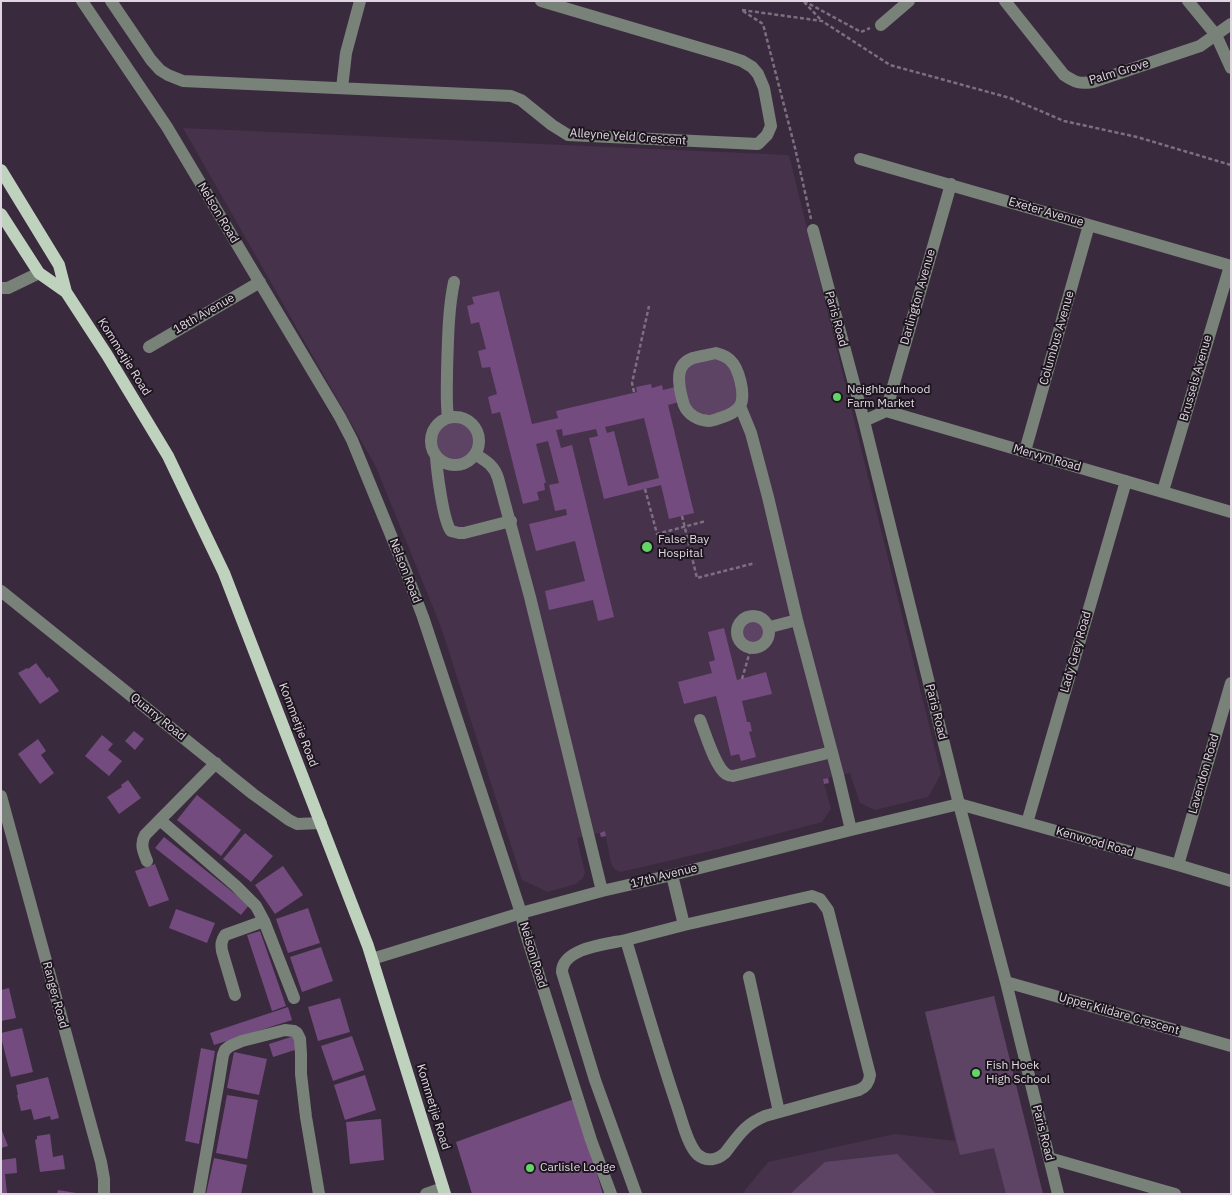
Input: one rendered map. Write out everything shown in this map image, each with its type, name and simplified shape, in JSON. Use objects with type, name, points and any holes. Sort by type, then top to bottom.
[{"type":"main road","name":"Kommetjie Road","points":[[1,170],[59,265],[66,292],[107,355],[168,456],[224,573],[364,934],[444,1191]]},
{"type":"main road","name":"Kommetjie Road","points":[[1,214],[39,273],[66,292]]},
{"type":"street","name":"Nelson Road","points":[[82,1],[166,127],[260,282],[352,440],[420,610],[521,913],[524,928],[591,1140],[612,1194]]},
{"type":"street","name":"Alleyne Yeld Crescent","points":[[111,1],[151,60],[160,70],[183,81],[511,96],[521,100],[552,125],[568,135],[758,144],[767,135],[771,126],[764,88],[752,66],[727,56],[541,1]]},
{"type":"street","points":[[342,88],[346,53],[360,1]]},
{"type":"street","points":[[881,24],[909,1]]},
{"type":"street","name":"Palm Grove","points":[[1005,1],[1064,75],[1081,84],[1093,82],[1200,46],[1231,24]]},
{"type":"street","points":[[1188,1],[1216,35],[1231,68]]},
{"type":"street","name":"Exeter Avenue","points":[[860,159],[1230,266]]},
{"type":"street","name":"Darlington Avenue","points":[[886,411],[951,184]]},
{"type":"street","name":"Columbus Avenue","points":[[1025,451],[1089,225]]},
{"type":"street","name":"Paris Road","points":[[813,230],[864,421],[1058,1194]]},
{"type":"street","name":"Brussels Avenue","points":[[1163,491],[1230,266]]},
{"type":"street","points":[[1,288],[8,288],[39,273]]},
{"type":"street","name":"18th Avenue","points":[[149,347],[260,282]]},
{"type":"street","points":[[448,418],[450,307],[454,282]]},
{"type":"street","points":[[740,406],[728,416],[709,421],[691,415],[684,406],[678,381],[680,371],[685,363],[692,358],[716,353],[725,356],[737,368],[742,386],[740,406],[752,433],[797,620],[851,830]]},
{"type":"street","points":[[864,421],[886,411]]},
{"type":"street","name":"Mervyn Road","points":[[886,411],[1231,512]]},
{"type":"street","points":[[448,418],[463,418],[478,433],[478,448],[470,460],[464,464],[456,465],[442,462],[432,450],[432,434],[435,427],[441,421],[448,418]]},
{"type":"street","points":[[475,454],[489,463],[496,472],[511,521],[602,891]]},
{"type":"street","points":[[436,457],[439,486],[449,529],[464,534],[511,521]]},
{"type":"street","name":"Lady Grey Road","points":[[1027,823],[1126,481]]},
{"type":"street","name":"Quarry Road","points":[[1,591],[253,794],[297,824],[321,823]]},
{"type":"street","points":[[748,616],[759,616],[767,622],[770,628],[769,638],[766,643],[756,648],[746,646],[738,638],[737,628],[743,619],[748,616]]},
{"type":"street","points":[[770,628],[797,620]]},
{"type":"street","name":"Lavendon Road","points":[[1178,865],[1231,683]]},
{"type":"street","points":[[700,720],[719,766],[728,776],[832,752]]},
{"type":"street","points":[[147,861],[142,848],[143,839],[216,763]]},
{"type":"street","name":"Ranger Road","points":[[1,796],[101,1162],[104,1194]]},
{"type":"street","name":"17th Avenue","points":[[372,959],[521,913],[602,891],[959,804]]},
{"type":"street","name":"Kenwood Road","points":[[959,804],[1178,865],[1231,882]]},
{"type":"street","points":[[160,820],[256,906],[294,998]]},
{"type":"street","points":[[672,875],[684,925]]},
{"type":"street","points":[[626,940],[663,1064],[689,1140],[696,1152],[704,1159],[710,1160],[721,1156],[746,1126],[760,1118],[864,1088],[870,1075],[826,906],[820,899],[812,896],[588,948],[573,954],[564,963],[562,972],[595,1080],[636,1194]]},
{"type":"street","points":[[235,995],[222,951],[222,940],[225,935],[264,922]]},
{"type":"street","points":[[749,977],[779,1112]]},
{"type":"street","name":"Upper Kildare Crescent","points":[[1006,982],[1231,1046]]},
{"type":"street","points":[[199,1194],[222,1055],[230,1046],[260,1036],[291,1030],[297,1033],[300,1039],[301,1074],[306,1117],[319,1194]]},
{"type":"street","points":[[1049,1158],[1175,1194]]},
{"type":"street","points":[[426,1194],[444,1191]]},
{"type":"path","points":[[804,1],[822,21],[890,65],[1010,98],[1064,122],[1137,138],[1231,165]]},
{"type":"path","points":[[804,1],[861,32],[881,24]]},
{"type":"path","points":[[813,230],[795,148],[762,24],[742,10],[822,21]]},
{"type":"path","points":[[634,392],[632,383],[649,306]]},
{"type":"path","points":[[645,489],[657,534],[706,521]]},
{"type":"path","points":[[682,516],[697,578],[755,563]]},
{"type":"path","points":[[742,678],[751,648]]},
{"type":"shaded area","name":"False Bay Hospital","points":[[183,128],[789,155],[941,774],[928,797],[875,810],[860,803],[850,773],[823,779],[831,809],[822,822],[621,872],[616,870],[611,863],[605,832],[577,838],[585,873],[583,878],[576,884],[548,892],[522,880],[441,627],[376,467]]},
{"type":"shaded area","points":[[725,356],[742,397],[728,416],[691,415],[680,371],[685,363]]},
{"type":"shaded area","points":[[450,417],[460,417],[472,424],[479,436],[479,446],[472,458],[460,465],[450,465],[442,461],[435,454],[431,446],[431,436],[435,428],[442,421]]},
{"type":"shaded area","points":[[753,616],[765,620],[769,632],[765,644],[753,648],[741,644],[737,632],[741,620]]},
{"type":"shaded area","name":"Fish Hoek High School","points":[[994,996],[1043,1194],[742,1194],[768,1162],[895,1134],[955,1141],[925,1012]]},
{"type":"shaded area","points":[[994,996],[1043,1194],[1006,1194],[994,1148],[960,1155],[925,1012]]},
{"type":"shaded area","points":[[897,1154],[936,1194],[790,1194],[825,1162]]},
{"type":"building","name":"False Bay Hospital","points":[[499,291],[532,424],[558,418],[556,411],[637,392],[636,387],[651,384],[652,388],[662,385],[663,390],[683,385],[687,400],[668,405],[694,513],[669,519],[661,485],[604,499],[589,438],[598,436],[596,429],[563,436],[562,429],[556,430],[561,448],[572,445],[614,617],[598,621],[593,600],[549,610],[545,591],[585,581],[575,541],[536,551],[529,524],[567,515],[566,509],[555,511],[549,485],[559,483],[548,441],[536,444],[546,483],[544,483],[545,490],[537,492],[539,500],[523,504],[500,412],[492,414],[488,397],[497,394],[490,367],[482,368],[478,351],[486,349],[479,322],[471,324],[467,306],[474,304],[472,297]],"holes":[[[644,418],[659,478],[628,486],[614,431],[607,433],[605,427]]]},
{"type":"building","points":[[724,628],[737,680],[766,672],[772,694],[742,701],[747,722],[750,722],[752,731],[749,732],[756,757],[741,761],[739,754],[731,756],[716,696],[684,704],[678,682],[712,673],[709,662],[715,660],[708,632]]},
{"type":"building","points":[[36,663],[59,691],[40,704],[18,673]]},
{"type":"building","points":[[134,731],[144,739],[135,750],[125,741]]},
{"type":"building","points":[[102,735],[113,744],[108,750],[122,761],[109,776],[85,756]]},
{"type":"building","points":[[38,739],[46,751],[41,755],[54,773],[40,784],[18,754]]},
{"type":"building","points":[[828,778],[829,783],[824,784],[823,779]]},
{"type":"building","points":[[128,780],[141,798],[119,814],[107,797],[122,787],[121,785]]},
{"type":"building","points":[[197,795],[241,830],[221,856],[177,820]]},
{"type":"building","points":[[605,831],[606,836],[601,837],[600,833]]},
{"type":"building","points":[[245,833],[273,856],[251,882],[223,859]]},
{"type":"building","points":[[164,837],[249,905],[241,915],[155,848]]},
{"type":"building","points":[[155,864],[169,900],[149,907],[135,871]]},
{"type":"building","points":[[283,866],[303,895],[275,914],[255,885]]},
{"type":"building","points":[[308,908],[320,943],[288,953],[276,919]]},
{"type":"building","points":[[176,909],[215,923],[207,943],[169,928]]},
{"type":"building","points":[[260,931],[286,1006],[272,1011],[247,935]]},
{"type":"building","points":[[321,947],[333,981],[302,992],[290,957]]},
{"type":"building","points":[[9,988],[16,1018],[1,1021],[1,990]]},
{"type":"building","points":[[340,998],[350,1032],[318,1041],[308,1007]]},
{"type":"building","points":[[288,1007],[292,1020],[214,1045],[210,1033]]},
{"type":"building","points":[[22,1028],[33,1072],[11,1077],[1,1033]]},
{"type":"building","points":[[294,1036],[298,1049],[273,1057],[269,1044]]},
{"type":"building","points":[[352,1036],[364,1070],[333,1081],[321,1046]]},
{"type":"building","points":[[201,1048],[215,1051],[199,1144],[185,1141]]},
{"type":"building","points":[[234,1052],[267,1059],[259,1095],[227,1088]]},
{"type":"building","points":[[365,1075],[376,1110],[345,1120],[334,1085]]},
{"type":"building","points":[[48,1077],[59,1118],[51,1120],[50,1116],[34,1120],[31,1109],[21,1111],[16,1085]]},
{"type":"building","points":[[227,1095],[258,1100],[247,1159],[216,1153]]},
{"type":"building","name":"Carlisle Lodge","points":[[574,1099],[603,1194],[472,1194],[456,1142]]},
{"type":"building","points":[[381,1119],[384,1160],[350,1164],[346,1122]]},
{"type":"building","points":[[1,1128],[8,1146],[1,1148]]},
{"type":"building","points":[[50,1134],[53,1157],[63,1155],[65,1169],[40,1172],[35,1140],[37,1136]]},
{"type":"building","points":[[16,1158],[17,1173],[5,1174],[7,1194],[1,1194],[1,1160]]},
{"type":"building","points":[[214,1158],[247,1165],[241,1194],[206,1194]]},
{"type":"building","points":[[58,1190],[76,1193],[76,1194],[57,1194]]},
{"type":"place","name":"Neighbourhood Farm Market","points":[[837,397]]},
{"type":"place","name":"False Bay Hospital","points":[[647,547]]},
{"type":"place","name":"Fish Hoek High School","points":[[976,1073]]},
{"type":"place","name":"Carlisle Lodge","points":[[530,1168]]}]
